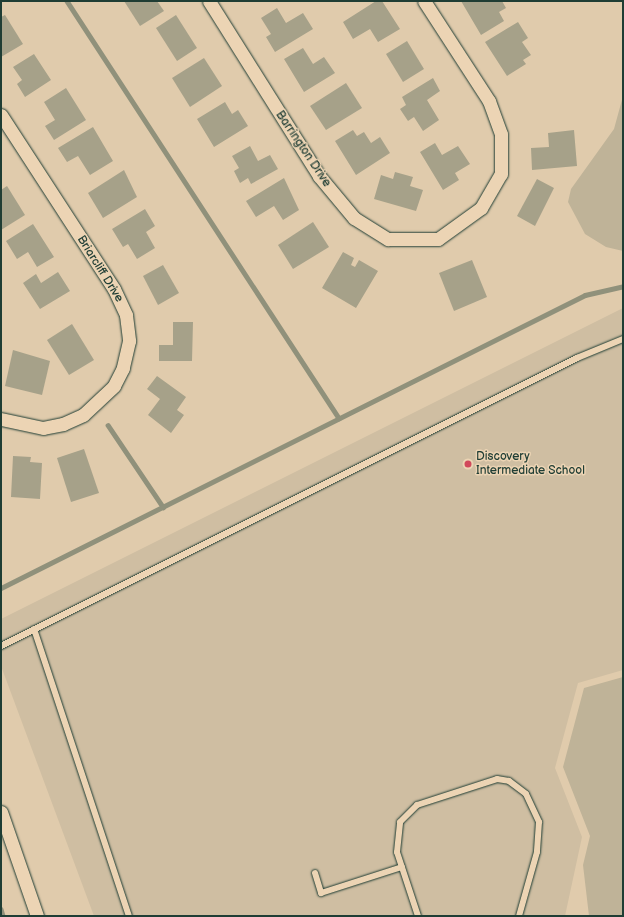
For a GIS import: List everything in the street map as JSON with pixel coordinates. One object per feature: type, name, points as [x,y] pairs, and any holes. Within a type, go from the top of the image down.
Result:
[{"type":"street","name":"Barrington Drive","points":[[209,1],[319,176],[354,218],[388,239],[438,239],[481,208],[501,174],[501,134],[489,101],[424,1]]},
{"type":"street","name":"Briarcliff Drive","points":[[1,115],[117,294],[126,316],[129,341],[123,368],[114,386],[83,414],[63,424],[43,428],[1,419]]},
{"type":"street","points":[[1,812],[37,916]]},
{"type":"lane","points":[[1,646],[577,358],[623,339]]},
{"type":"lane","points":[[34,629],[129,916]]},
{"type":"lane","points":[[418,916],[402,867],[396,835],[408,812],[455,791],[497,779],[509,780],[526,794],[539,822],[537,852],[519,916]]},
{"type":"lane","points":[[315,873],[321,893],[402,867]]},
{"type":"shaded area","points":[[623,96],[623,251],[606,247],[585,234],[568,202],[571,189],[614,129]]},
{"type":"shaded area","name":"Discovery Intermediate School","points":[[623,308],[623,670],[578,683],[555,768],[582,837],[565,916],[94,916],[1,666],[1,619]]},
{"type":"shaded area","points":[[623,677],[623,916],[589,916],[583,865],[590,836],[563,767],[584,688]]},
{"type":"building","points":[[124,1],[157,1],[164,11],[140,26]]},
{"type":"building","points":[[376,1],[382,1],[400,29],[378,42],[370,29],[353,39],[343,22]]},
{"type":"building","points":[[461,1],[502,1],[506,8],[499,12],[504,21],[481,35]]},
{"type":"building","points":[[277,8],[286,23],[303,13],[313,29],[275,52],[266,37],[271,34],[261,18]]},
{"type":"building","points":[[5,15],[23,44],[1,57],[1,17]]},
{"type":"building","points":[[176,15],[197,48],[177,61],[156,28]]},
{"type":"building","points":[[518,22],[528,38],[522,42],[531,55],[523,60],[526,64],[507,76],[485,42]]},
{"type":"building","points":[[407,41],[424,69],[403,82],[386,54]]},
{"type":"building","points":[[303,48],[313,64],[324,57],[335,73],[304,92],[284,59]]},
{"type":"building","points":[[34,54],[51,80],[25,97],[17,84],[22,80],[13,67]]},
{"type":"building","points":[[204,58],[222,86],[190,107],[172,78]]},
{"type":"building","points":[[433,78],[440,91],[427,100],[439,120],[423,131],[414,117],[408,121],[400,109],[406,105],[402,97]]},
{"type":"building","points":[[346,83],[362,108],[326,130],[310,106]]},
{"type":"building","points":[[66,88],[86,120],[54,140],[45,126],[55,120],[44,102]]},
{"type":"building","points":[[225,102],[232,114],[238,110],[248,126],[214,147],[197,119]]},
{"type":"building","points":[[93,127],[113,161],[90,175],[78,156],[67,162],[58,148]]},
{"type":"building","points":[[353,130],[357,136],[364,132],[371,143],[380,137],[390,153],[356,175],[335,141]]},
{"type":"building","points":[[574,130],[577,166],[532,170],[531,148],[549,147],[548,133]]},
{"type":"building","points":[[435,143],[442,155],[458,146],[470,164],[455,173],[459,180],[443,190],[420,152]]},
{"type":"building","points":[[250,146],[258,161],[270,155],[278,169],[251,184],[248,178],[240,183],[234,171],[239,168],[232,156]]},
{"type":"building","points":[[124,170],[137,197],[103,218],[88,193]]},
{"type":"building","points":[[395,172],[413,177],[410,186],[423,190],[416,211],[374,199],[381,175],[393,179]]},
{"type":"building","points":[[284,178],[299,210],[283,220],[274,206],[256,217],[246,201]]},
{"type":"building","points":[[537,179],[554,188],[535,226],[517,216]]},
{"type":"building","points":[[7,186],[25,215],[1,230],[1,190]]},
{"type":"building","points":[[145,209],[155,226],[146,232],[155,248],[137,259],[128,244],[123,247],[112,229]]},
{"type":"building","points":[[313,222],[329,247],[293,269],[278,245]]},
{"type":"building","points":[[33,224],[54,257],[37,267],[28,252],[17,259],[6,241]]},
{"type":"building","points":[[343,252],[354,258],[351,265],[355,267],[359,260],[378,271],[356,308],[322,288]]},
{"type":"building","points":[[472,260],[487,297],[454,311],[439,273]]},
{"type":"building","points":[[163,265],[179,293],[158,305],[143,276]]},
{"type":"building","points":[[58,272],[70,291],[40,309],[23,283],[36,274],[41,283]]},
{"type":"building","points":[[173,322],[193,322],[192,361],[159,361],[159,345],[173,345]]},
{"type":"building","points":[[72,324],[94,360],[69,375],[47,340]]},
{"type":"building","points":[[13,350],[50,361],[42,395],[5,386]]},
{"type":"building","points":[[157,376],[186,397],[177,410],[184,415],[171,433],[148,415],[160,399],[147,389]]},
{"type":"building","points":[[84,449],[99,493],[71,502],[57,458]]},
{"type":"building","points":[[13,456],[31,457],[30,462],[42,463],[40,499],[11,497]]},
{"type":"waterway","points":[[67,1],[339,418]]},
{"type":"waterway","points":[[1,588],[585,295],[623,286]]},
{"type":"waterway","points":[[108,425],[163,507]]},
{"type":"waterway","points":[[1,909],[3,916]]},
{"type":"place","name":"Discovery Intermediate School","points":[[468,464]]}]
